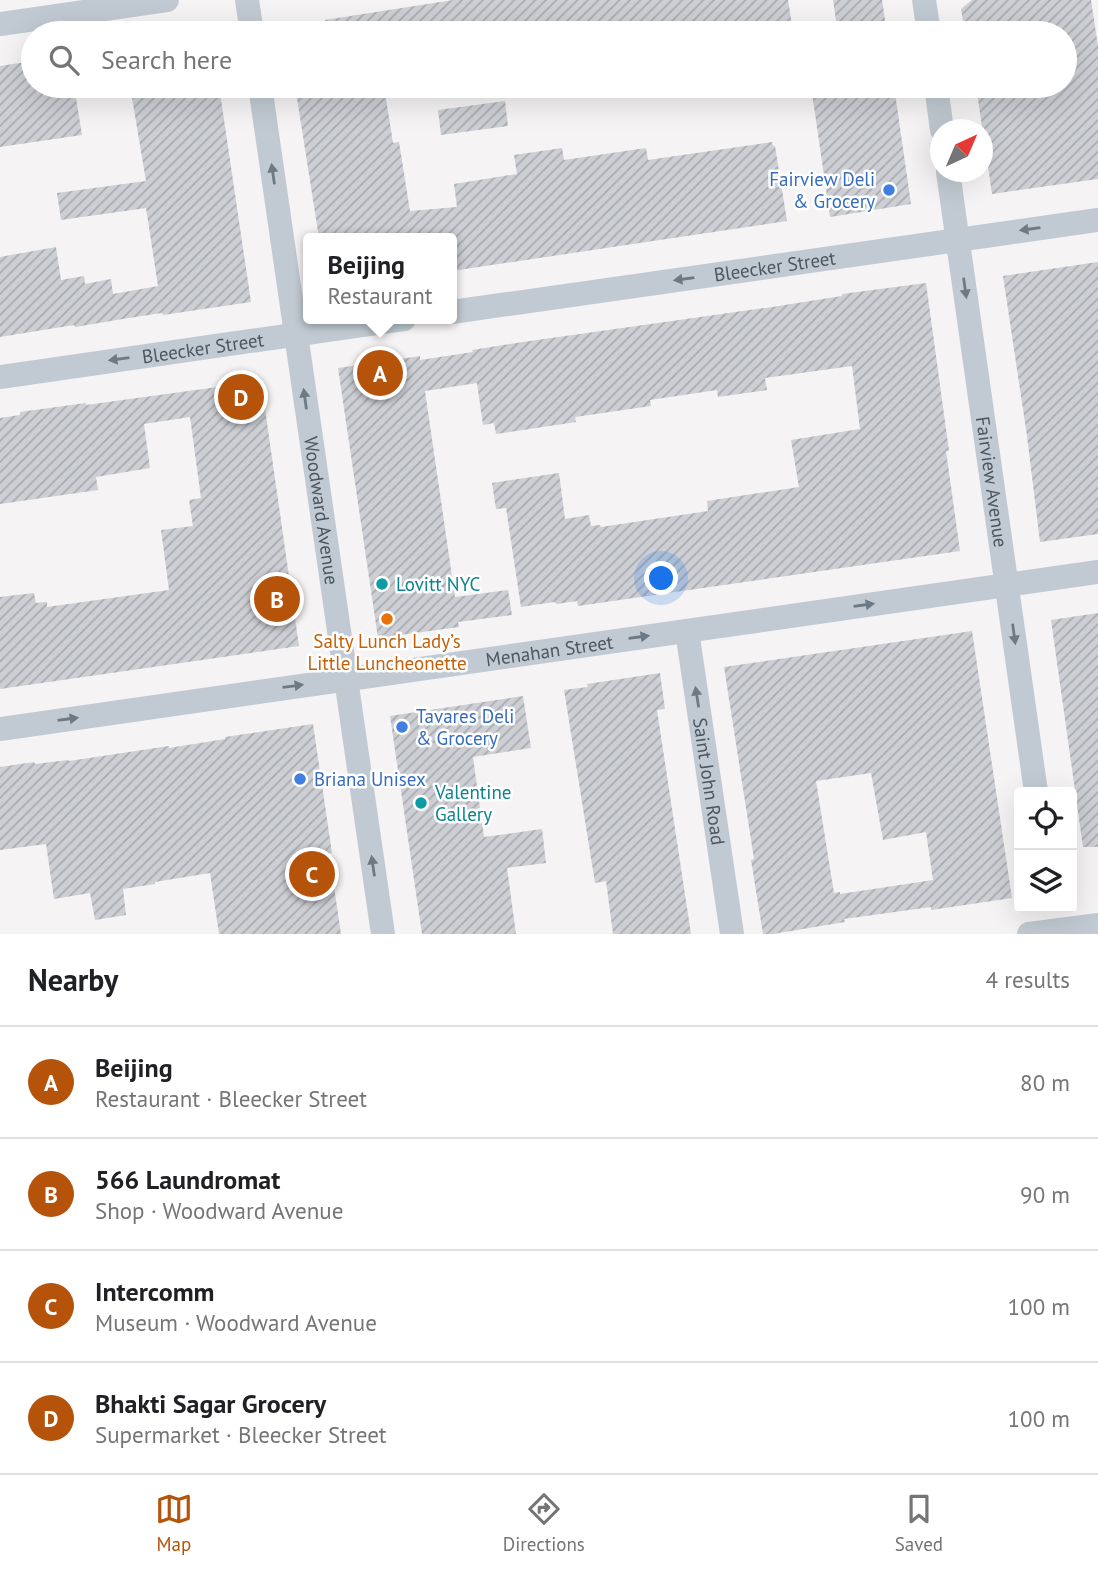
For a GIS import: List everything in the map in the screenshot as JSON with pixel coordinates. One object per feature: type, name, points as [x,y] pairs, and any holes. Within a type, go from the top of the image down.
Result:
[{"type":"street","points":[[0,24],[167,0]]},
{"type":"street","points":[[247,0],[250,21]]},
{"type":"street","points":[[924,0],[927,21]]},
{"type":"street","name":"Woodward Avenue","points":[[262,98],[383,934]]},
{"type":"street","points":[[938,98],[940,119]]},
{"type":"street","name":"Fairview Avenue","points":[[949,182],[1035,787]]},
{"type":"street","name":"Bleecker Street","points":[[457,311],[1098,220]]},
{"type":"street","name":"Bleecker Street","points":[[0,377],[368,324]]},
{"type":"street","name":"Menahan Street","points":[[0,729],[1098,572]]},
{"type":"street","name":"Saint John Road","points":[[687,631],[733,934]]},
{"type":"street","points":[[1029,934],[1055,924],[1098,925]]},
{"type":"building","points":[[453,0],[788,0],[791,21],[325,21]]},
{"type":"building","points":[[833,0],[882,0],[885,21],[836,21]]},
{"type":"building","points":[[972,0],[1091,0],[1098,46],[1098,179],[992,194],[993,119],[981,119],[978,98],[1077,98],[1077,21],[963,21],[961,9]]},
{"type":"building","points":[[21,63],[21,98],[76,98],[82,135],[0,147],[0,66]]},
{"type":"building","points":[[132,98],[221,98],[251,302],[0,337],[0,257],[56,247],[61,280],[84,276],[85,284],[111,279],[113,294],[158,286],[146,208],[61,220],[57,193],[146,181]]},
{"type":"building","points":[[297,98],[386,98],[393,143],[399,142],[410,211],[457,207],[454,184],[517,174],[514,155],[562,148],[564,160],[646,148],[648,160],[772,142],[775,146],[787,221],[457,270],[457,233],[318,233]]},
{"type":"building","points":[[813,98],[896,98],[911,204],[830,217]]},
{"type":"building","points":[[505,101],[508,126],[441,135],[438,110]]},
{"type":"building","points":[[1098,262],[1098,534],[1040,542],[1003,276]]},
{"type":"building","points":[[926,283],[960,551],[578,606],[577,601],[521,607],[506,508],[496,509],[492,483],[559,473],[565,519],[589,515],[591,526],[601,527],[708,511],[707,501],[799,487],[791,440],[860,429],[852,366],[765,378],[767,390],[718,397],[717,390],[650,400],[651,406],[575,417],[576,422],[496,434],[494,423],[483,425],[477,383],[425,391],[455,597],[508,590],[512,615],[458,622],[459,627],[378,638],[338,368],[420,356],[420,360],[523,342]]},
{"type":"building","points":[[261,381],[299,646],[0,689],[0,597],[34,593],[36,603],[47,602],[47,607],[169,590],[161,530],[193,526],[189,500],[201,498],[190,417],[144,424],[150,468],[96,477],[98,490],[0,504],[0,418],[20,415],[20,412]]},
{"type":"building","points":[[1098,613],[1098,847],[1083,847],[1077,787],[1075,787],[1051,620]]},
{"type":"building","points":[[972,631],[1012,898],[844,919],[845,922],[763,934],[724,667]],"holes":[[[871,773],[883,840],[926,832],[933,880],[834,893],[816,781]]]},
{"type":"building","points":[[660,673],[665,709],[657,710],[691,934],[613,934],[606,881],[595,883],[564,690]]},
{"type":"building","points":[[523,696],[531,748],[473,757],[484,837],[542,829],[546,863],[507,868],[516,934],[422,934],[390,716]]},
{"type":"building","points":[[313,724],[341,934],[219,934],[210,873],[123,889],[126,915],[95,920],[90,893],[54,899],[46,844],[0,850],[0,767],[169,748]]},
{"type":"place","name":"Fairview Deli & Grocery","points":[[889,190]]},
{"type":"place","name":"Beijing","points":[[380,373]]},
{"type":"place","name":"Bhakti Sagar Grocery","points":[[241,397]]},
{"type":"place","name":"Lovitt NYC","points":[[382,584]]},
{"type":"place","name":"566 Laundromat","points":[[277,599]]},
{"type":"place","name":"Salty Lunch Lady’s Little Luncheonette","points":[[387,619]]},
{"type":"place","name":"Tavares Deli & Grocery","points":[[402,727]]},
{"type":"place","name":"Briana Unisex","points":[[300,779]]},
{"type":"place","name":"Valentine Gallery","points":[[421,803]]},
{"type":"place","name":"Intercomm","points":[[312,874]]}]
